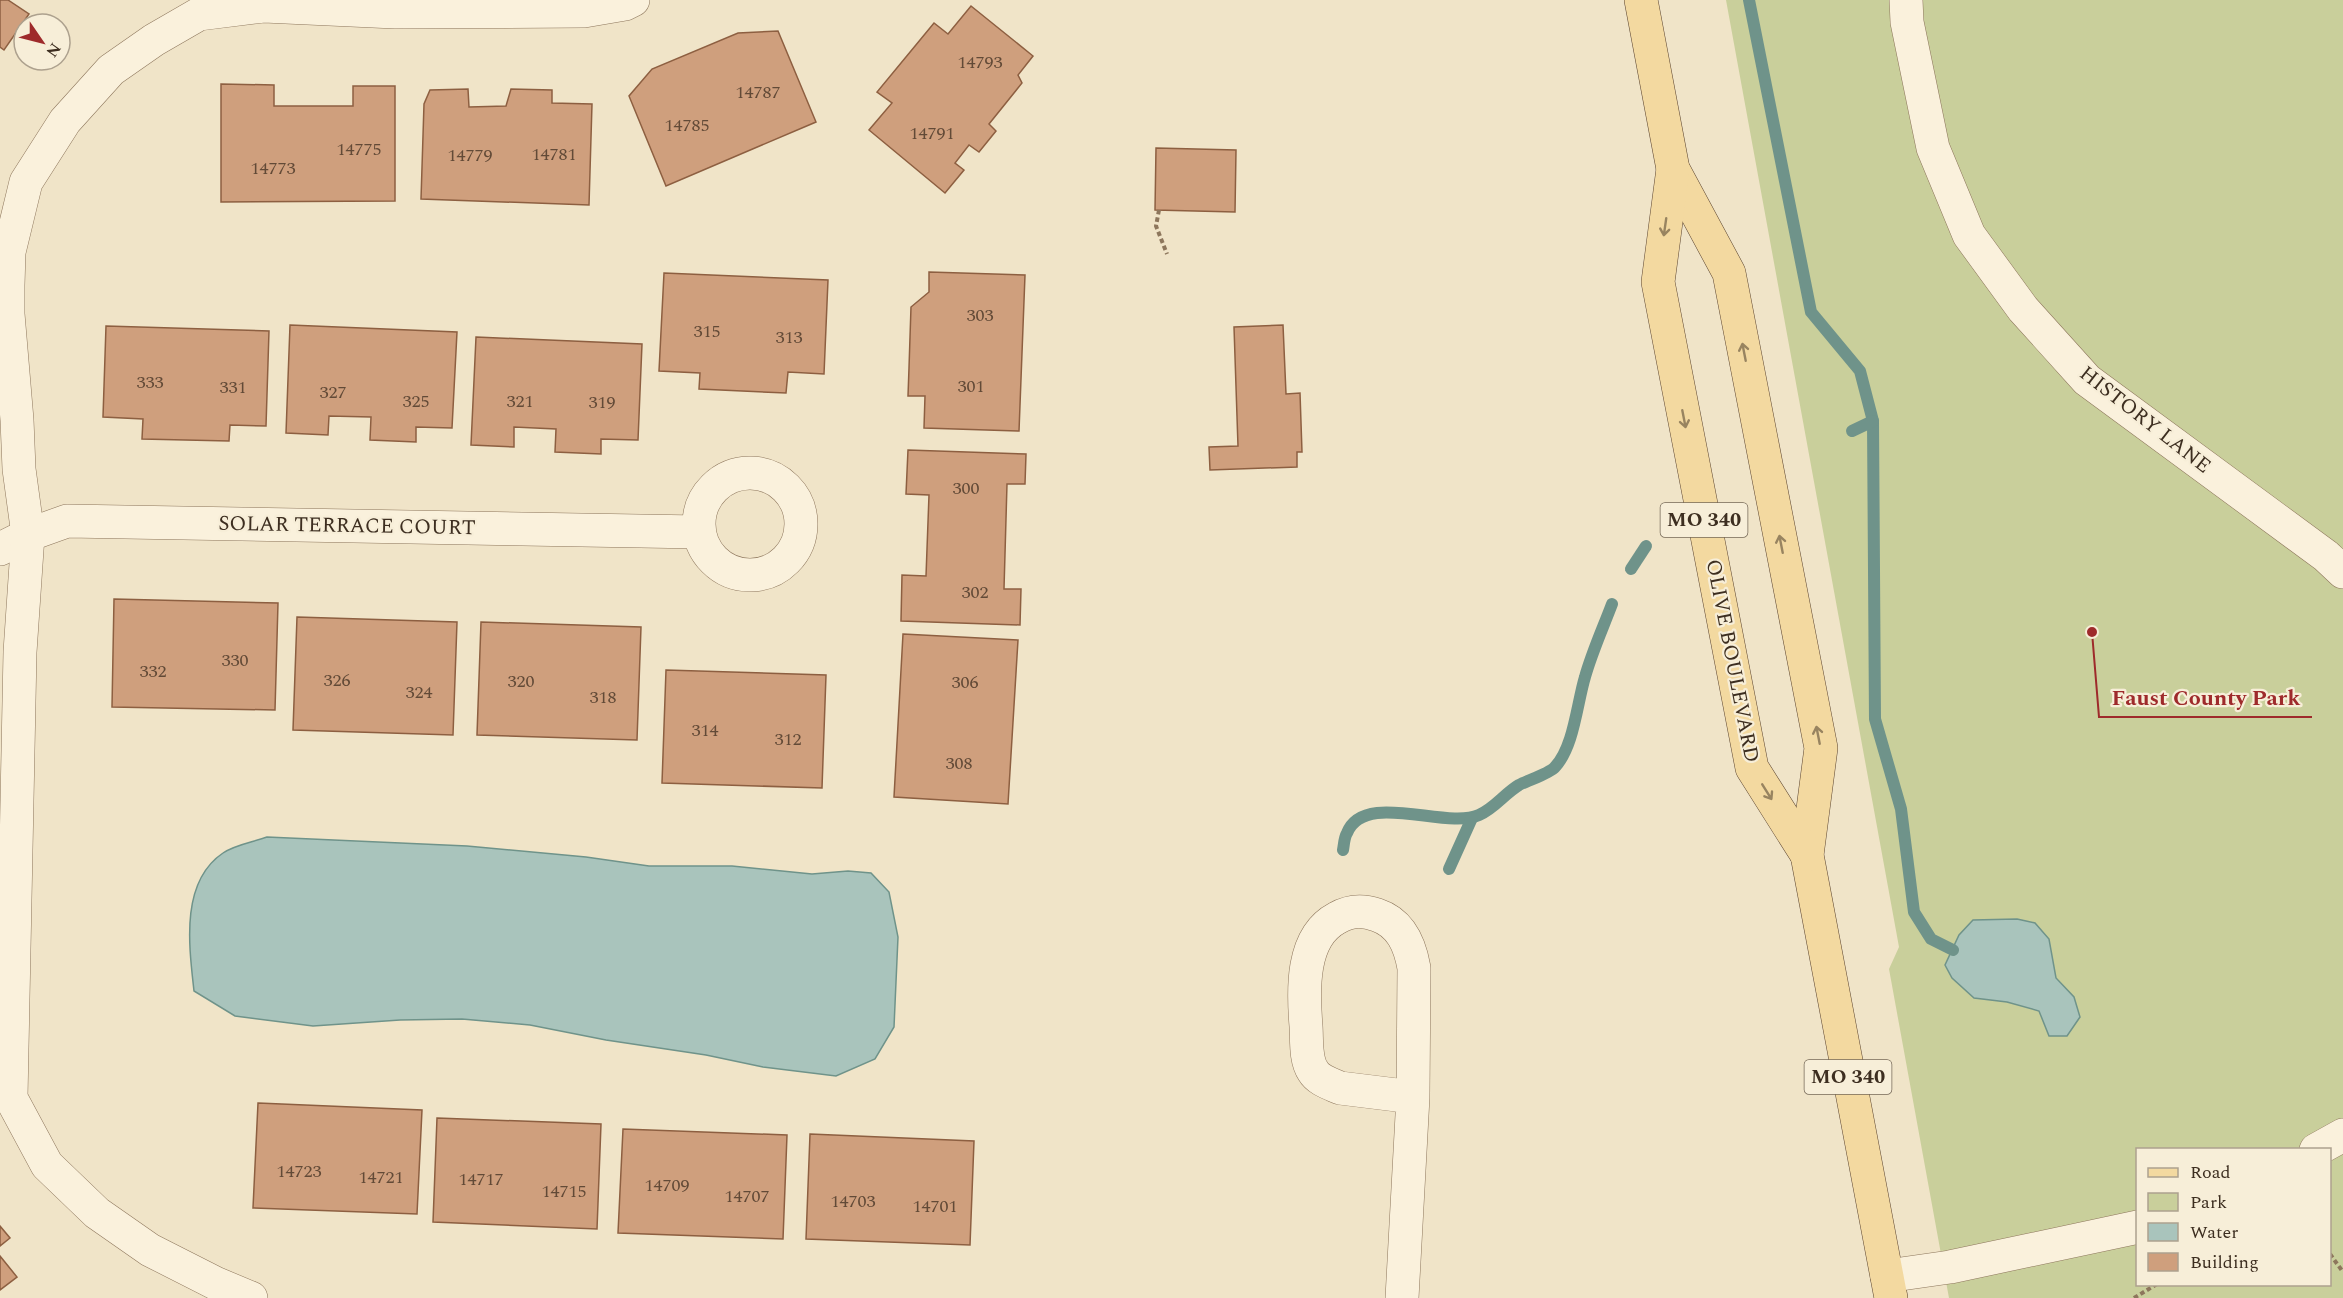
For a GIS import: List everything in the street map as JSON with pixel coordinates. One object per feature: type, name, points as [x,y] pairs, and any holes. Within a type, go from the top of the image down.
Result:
[{"type":"main road","name":"OLIVE BOULEVARD","points":[[1641,0],[1673,169],[1729,273],[1821,748],[1807,855],[1889,1287]]},
{"type":"main road","name":"OLIVE BOULEVARD","points":[[1673,169],[1658,282],[1752,768],[1807,855]]},
{"type":"street","points":[[251,1298],[215,1283],[150,1250],[97,1213],[47,1165],[11,1098],[20,652],[14,542],[19,469],[8,314],[9,252],[26,182],[65,121],[111,70],[199,14],[264,6],[395,12],[573,11],[625,4],[633,0]]},
{"type":"street","name":"HISTORY LANE","points":[[1906,0],[1907,22],[1933,148],[1969,235],[2023,309],[2087,380],[2326,556],[2343,572]]},
{"type":"street","name":"SOLAR TERRACE COURT","points":[[14,542],[67,521],[699,532]]},
{"type":"street","points":[[1402,1298],[1413,1097],[1415,989],[1411,950],[1402,933],[1387,919],[1363,910],[1344,914],[1326,924],[1315,938],[1308,959],[1304,1006],[1309,1062],[1313,1072],[1329,1084],[1340,1088],[1413,1097]]},
{"type":"street","points":[[2318,1148],[2343,1135]]},
{"type":"street","points":[[1889,1287],[1950,1267],[2136,1227]]},
{"type":"path","points":[[1159,210],[1156,226],[1167,254]]},
{"type":"path","points":[[2331,1255],[2343,1272]]},
{"type":"path","points":[[2134,1298],[2154,1286]]},
{"type":"green space","points":[[1726,0],[2343,0],[2343,1298],[1949,1298],[1889,969],[1899,947]]},
{"type":"water","points":[[267,837],[467,846],[586,857],[649,866],[732,866],[812,874],[848,871],[871,873],[889,892],[898,937],[894,1027],[875,1059],[836,1076],[763,1067],[530,1025],[462,1019],[400,1020],[313,1026],[235,1016],[194,991],[190,955],[190,916],[200,880],[209,865],[227,850]]},
{"type":"water","points":[[2017,919],[2035,923],[2049,939],[2056,978],[2074,997],[2080,1017],[2067,1036],[2049,1036],[2039,1011],[2007,1002],[1974,998],[1952,978],[1945,965],[1959,935],[1973,920]]},
{"type":"building","points":[[0,0],[8,0],[26,12],[12,12],[12,38],[4,50],[0,47]]},
{"type":"building","points":[[971,6],[1033,56],[1018,75],[1022,83],[989,124],[996,131],[979,152],[969,145],[955,163],[964,170],[945,193],[869,130],[892,103],[877,92],[934,23],[948,34]]},
{"type":"building","points":[[778,31],[816,122],[666,186],[629,96],[652,69],[738,33]]},
{"type":"building","points":[[221,84],[274,85],[274,106],[353,106],[353,86],[395,86],[395,201],[221,202]]},
{"type":"building","points":[[468,89],[469,107],[506,106],[511,89],[552,90],[552,103],[592,104],[589,205],[421,199],[424,104],[430,90]]},
{"type":"building","points":[[1156,148],[1236,150],[1235,212],[1155,210]]},
{"type":"building","points":[[929,272],[1025,275],[1019,431],[924,428],[925,396],[908,396],[911,307],[929,292]]},
{"type":"building","points":[[664,273],[828,280],[824,374],[788,372],[786,393],[699,389],[700,373],[659,371]]},
{"type":"building","points":[[290,325],[457,332],[452,428],[416,427],[416,442],[370,440],[371,417],[329,416],[328,435],[286,433]]},
{"type":"building","points":[[1283,325],[1286,394],[1300,393],[1302,452],[1297,452],[1297,467],[1210,470],[1209,447],[1238,446],[1234,327]]},
{"type":"building","points":[[106,326],[269,331],[266,426],[230,425],[229,441],[142,439],[143,419],[103,417]]},
{"type":"building","points":[[476,337],[642,344],[638,440],[601,439],[601,454],[555,452],[556,429],[514,427],[514,447],[471,445]]},
{"type":"building","points":[[908,450],[1026,454],[1025,484],[1007,484],[1004,589],[1021,589],[1020,625],[901,621],[902,575],[926,576],[929,495],[906,494]]},
{"type":"building","points":[[114,599],[278,603],[275,710],[112,707]]},
{"type":"building","points":[[297,617],[457,622],[453,735],[293,730]]},
{"type":"building","points":[[481,622],[641,627],[637,740],[477,735]]},
{"type":"building","points":[[903,634],[1018,640],[1008,804],[894,797]]},
{"type":"building","points":[[666,670],[826,675],[822,788],[662,783]]},
{"type":"building","points":[[258,1103],[422,1110],[417,1214],[253,1208]]},
{"type":"building","points":[[437,1118],[601,1124],[597,1229],[433,1222]]},
{"type":"building","points":[[623,1129],[787,1135],[783,1239],[618,1233]]},
{"type":"building","points":[[810,1134],[974,1141],[970,1245],[806,1239]]},
{"type":"building","points":[[0,1226],[10,1238],[0,1246]]},
{"type":"building","points":[[0,1256],[17,1277],[0,1290]]},
{"type":"waterway","points":[[1749,0],[1811,312],[1860,371],[1873,421],[1875,719],[1901,809],[1914,912],[1931,939],[1953,950]]},
{"type":"waterway","points":[[1852,431],[1873,421]]},
{"type":"waterway","points":[[1631,569],[1646,546]]},
{"type":"waterway","points":[[1343,850],[1346,835],[1356,820],[1370,814],[1388,812],[1447,818],[1479,815],[1519,785],[1552,770],[1567,748],[1571,737],[1588,668],[1612,604]]},
{"type":"waterway","points":[[1449,869],[1472,818]]},
{"type":"place","name":"Faust County Park","points":[[2092,632]]}]
